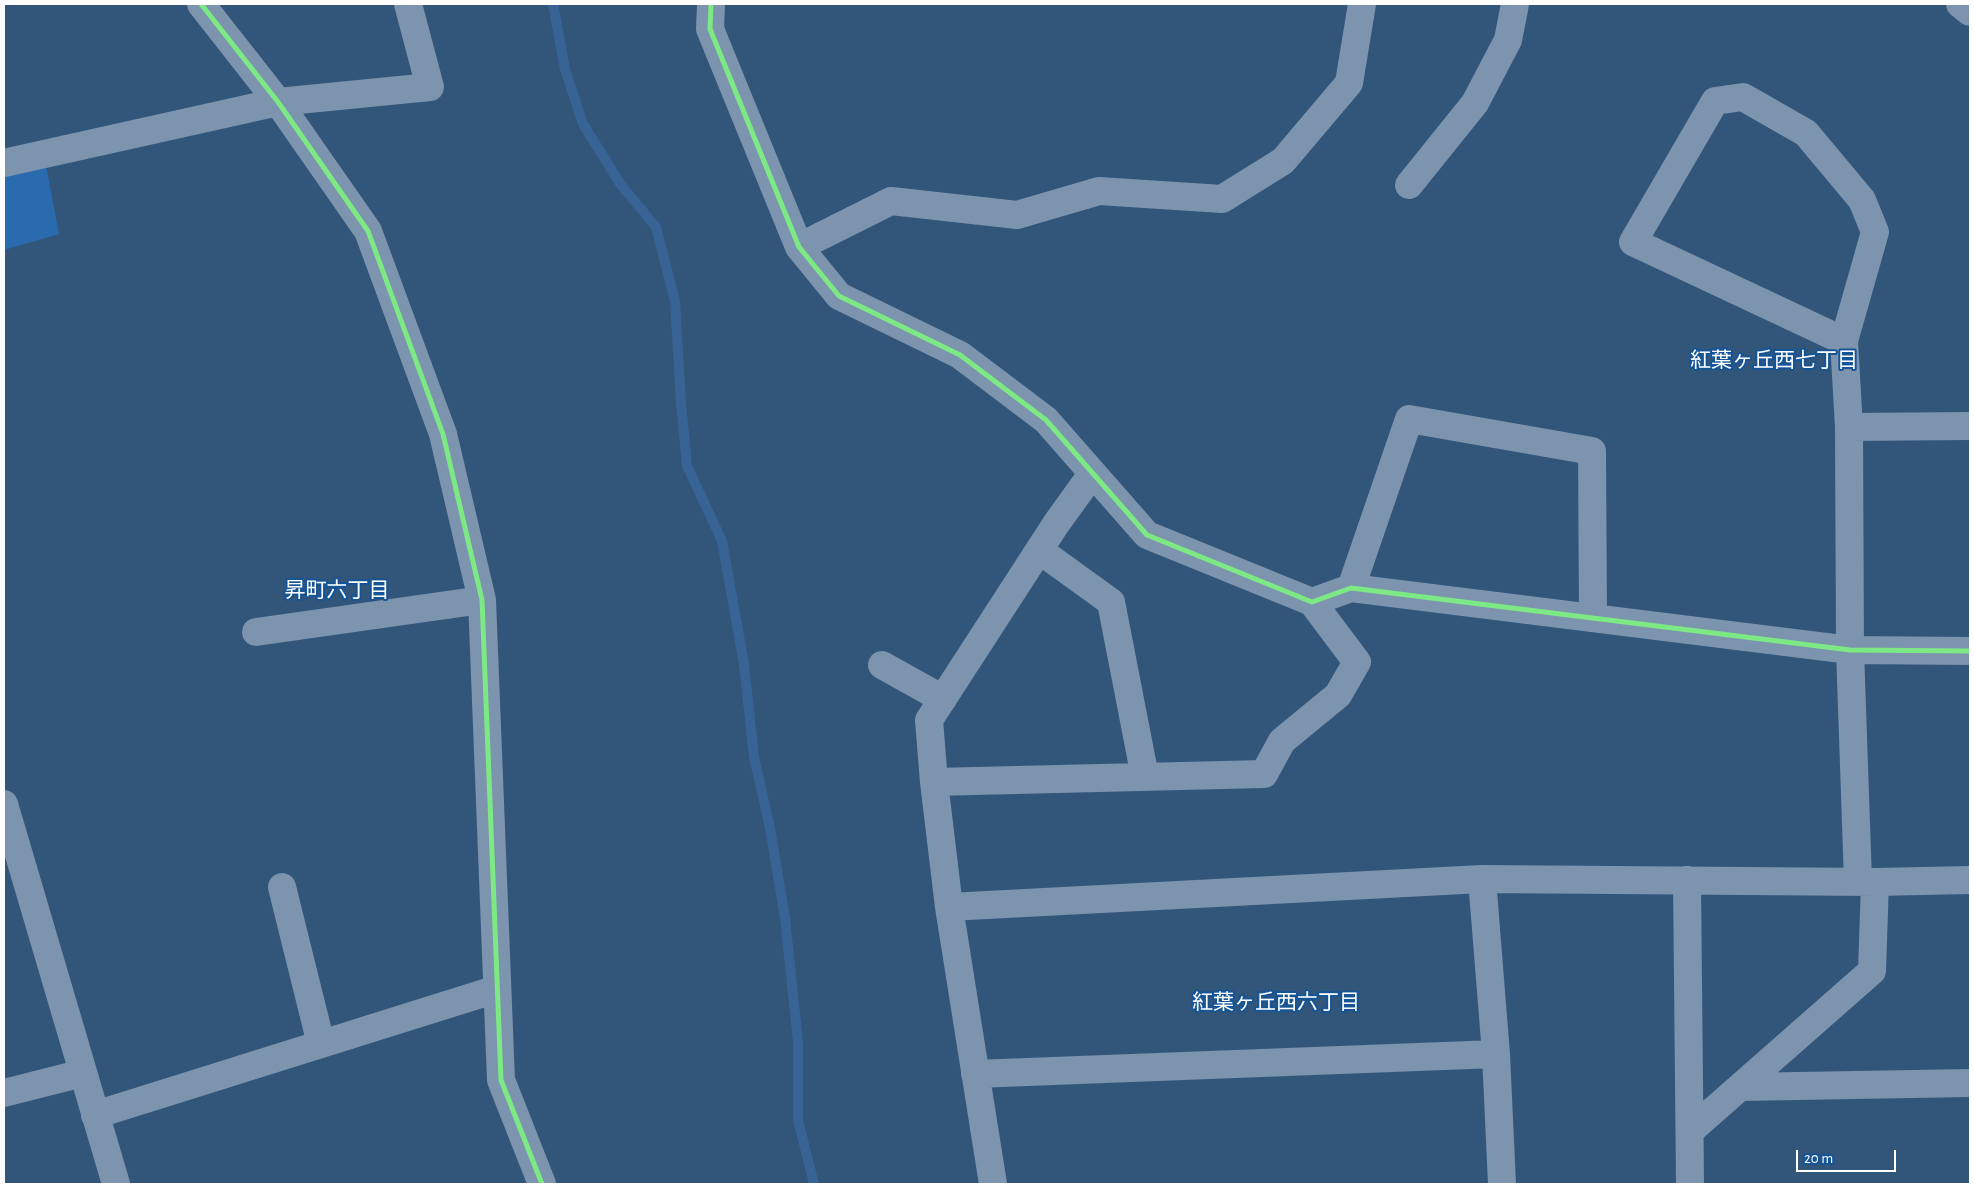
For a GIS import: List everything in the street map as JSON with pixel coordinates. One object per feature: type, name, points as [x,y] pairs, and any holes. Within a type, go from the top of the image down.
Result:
[{"type":"street","points":[[200,4],[278,102],[368,231],[443,434],[482,600],[501,1080],[542,1184]]},
{"type":"street","points":[[4,163],[278,102],[430,87],[408,4]]},
{"type":"street","points":[[711,4],[710,29],[799,247],[838,296],[960,355],[1046,420],[1147,534],[1312,602],[1357,662],[1338,695],[1282,742],[1264,774],[934,782]]},
{"type":"street","points":[[799,247],[891,200],[1017,215],[1099,190],[1222,199],[1283,161],[1349,83],[1362,4]]},
{"type":"street","points":[[1410,185],[1475,103],[1508,40],[1515,4]]},
{"type":"street","points":[[1960,4],[1970,12]]},
{"type":"street","points":[[1690,1131],[1872,971],[1850,650],[1849,427],[1844,342],[1875,232],[1862,200],[1806,133],[1743,96],[1715,102],[1634,242],[1844,342]]},
{"type":"street","points":[[1351,588],[1409,419],[1592,451],[1593,618]]},
{"type":"street","points":[[1849,427],[1970,426]]},
{"type":"street","points":[[993,1184],[948,907],[929,720],[1039,550],[1092,474]]},
{"type":"street","points":[[1039,550],[1111,602],[1145,777]]},
{"type":"street","points":[[1312,602],[1351,588],[1850,650],[1970,651]]},
{"type":"street","points":[[256,632],[482,600]]},
{"type":"street","points":[[882,665],[943,699]]},
{"type":"street","points":[[4,804],[116,1184]]},
{"type":"street","points":[[948,907],[1482,879],[1970,880]]},
{"type":"street","points":[[1482,879],[1496,1054],[1502,1184]]},
{"type":"street","points":[[1686,880],[1690,1184]]},
{"type":"street","points":[[282,887],[321,1044]]},
{"type":"street","points":[[95,1115],[497,989]]},
{"type":"street","points":[[976,1074],[1496,1054]]},
{"type":"street","points":[[4,1093],[82,1073]]},
{"type":"street","points":[[1740,1087],[1970,1084]]},
{"type":"shaded area","points":[[44,155],[59,234],[4,250],[4,166]]},
{"type":"waterway","points":[[553,4],[565,69],[583,124],[621,185],[656,227],[675,301],[687,466],[722,541],[744,664],[754,757],[770,828],[785,918],[798,1042],[798,1120],[814,1184]]},
{"type":"cycle path","points":[[201,4],[278,102],[368,231],[443,434],[482,600],[501,1080],[542,1184]]},
{"type":"cycle path","points":[[711,4],[710,29],[799,247],[839,296],[960,355],[1046,420],[1147,535],[1312,602],[1351,588],[1850,650],[1970,651]]},
{"type":"district","name":"紅葉ヶ丘西七丁目","points":[[1774,361]]},
{"type":"district","name":"昇町六丁目","points":[[337,591]]},
{"type":"district","name":"紅葉ヶ丘西六丁目","points":[[1276,1003]]}]
